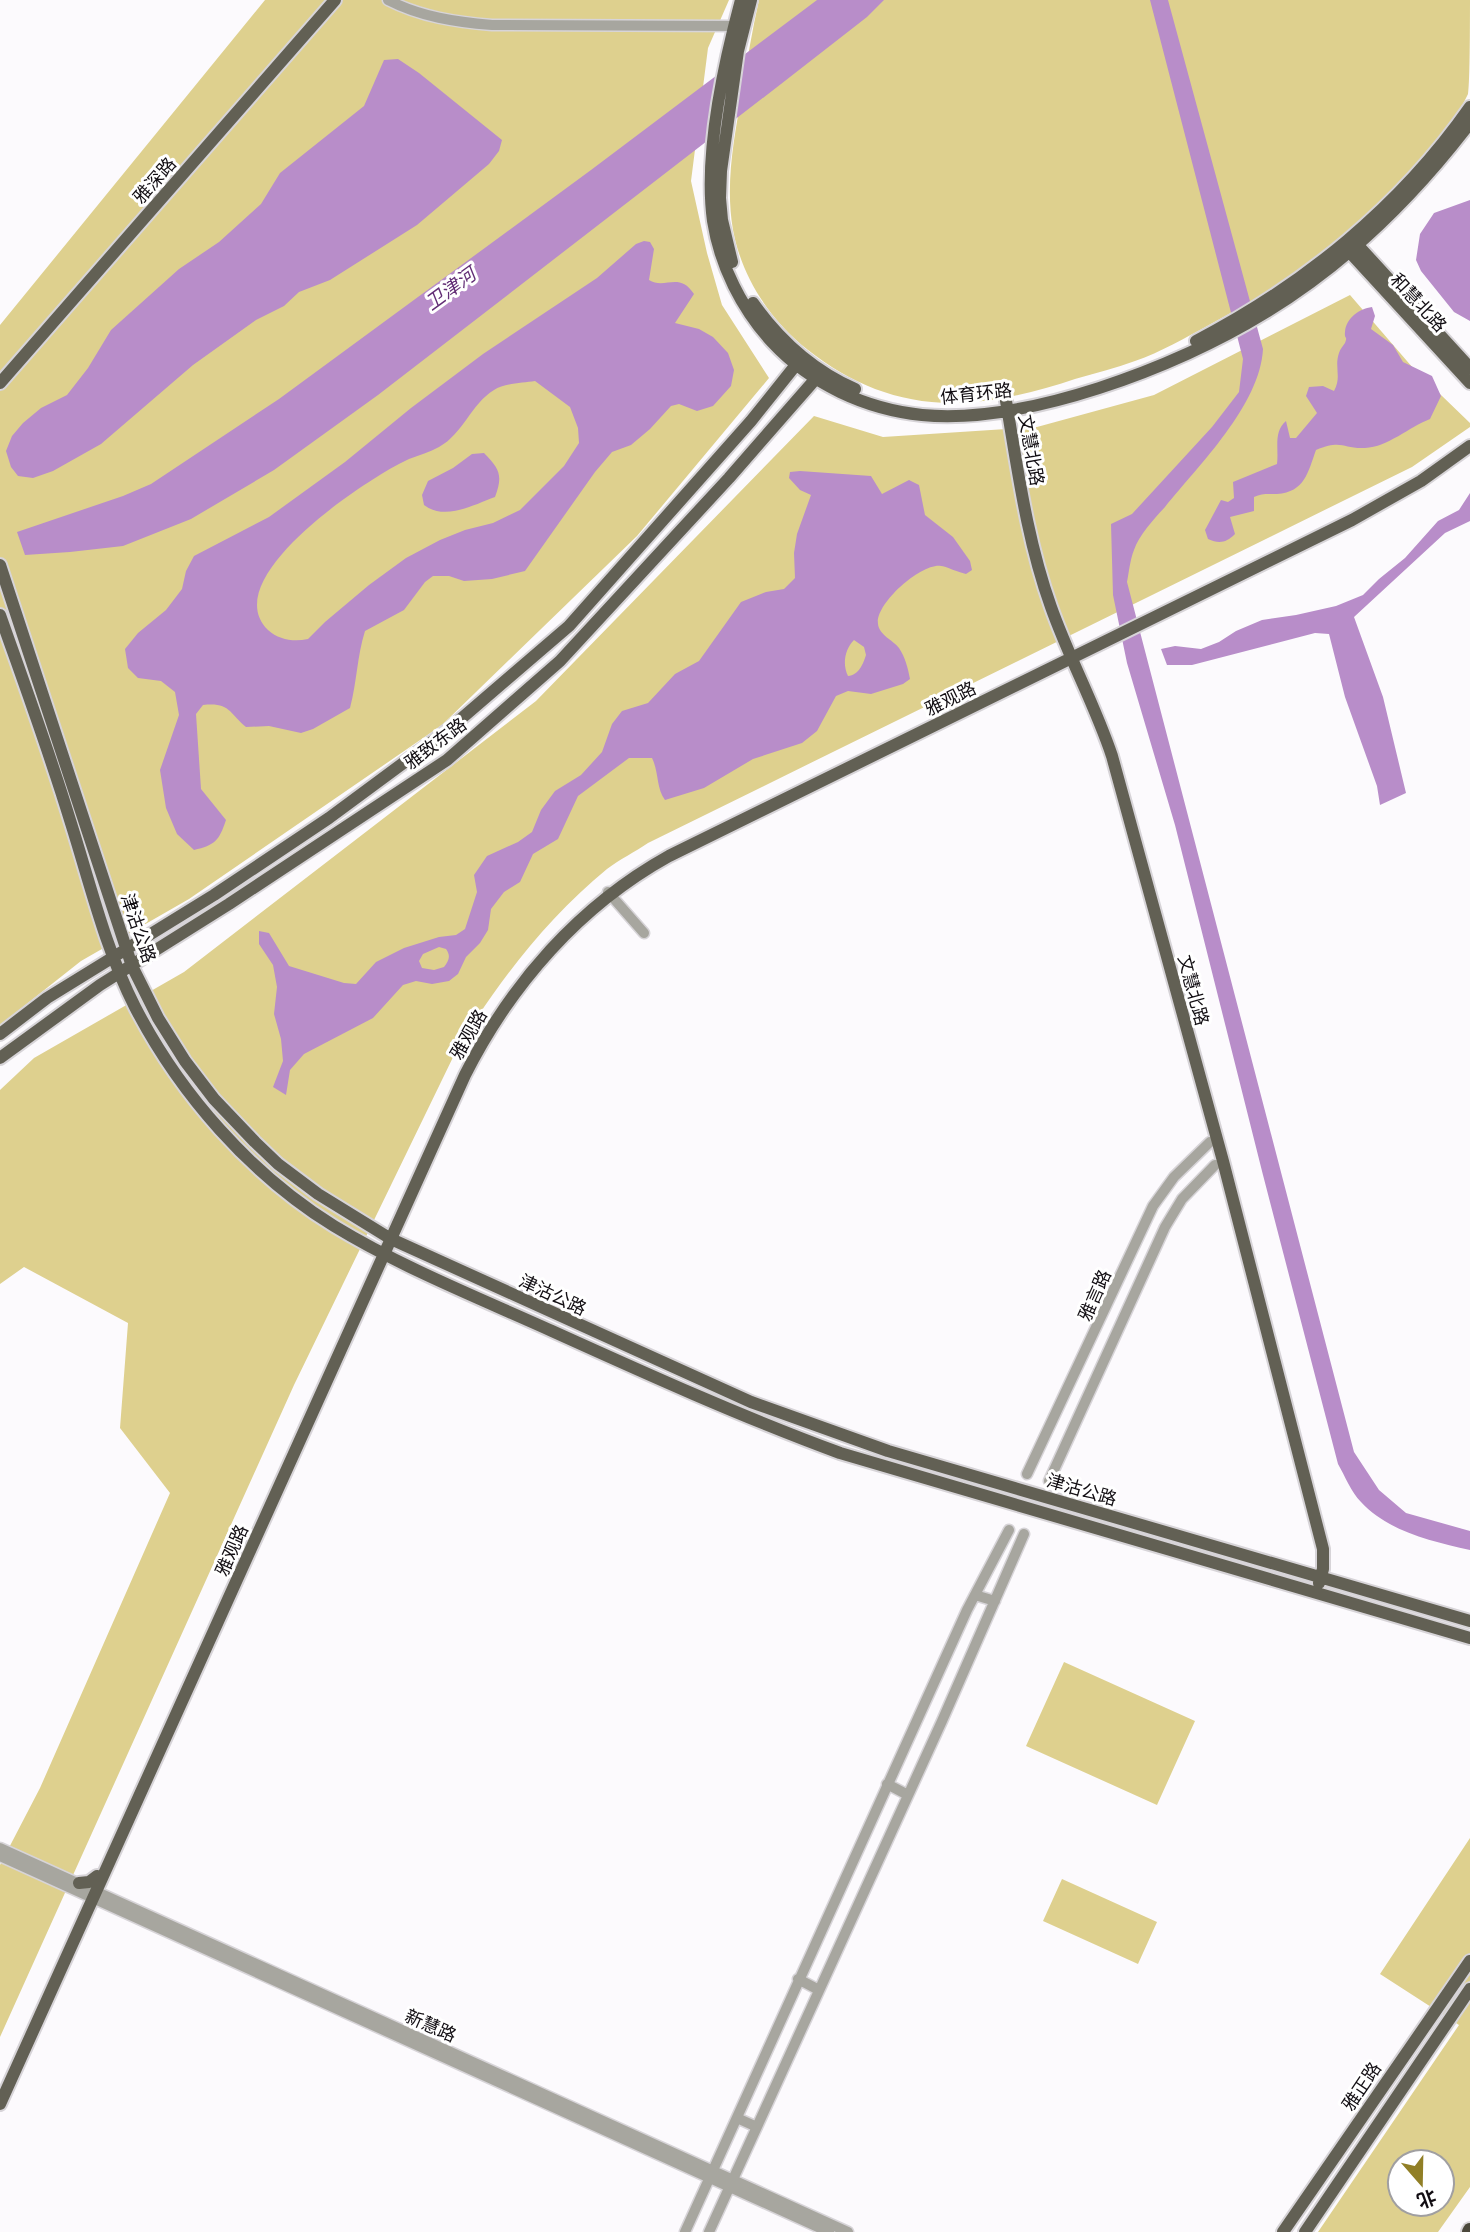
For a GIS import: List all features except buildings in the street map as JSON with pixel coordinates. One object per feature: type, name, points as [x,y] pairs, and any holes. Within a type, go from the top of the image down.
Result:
[{"type":"main road","name":"雅深路","points":[[0,373],[325,0]]},
{"type":"main road","name":"雅深路","points":[[0,383],[335,0]]},
{"type":"main road","name":"体育环路","points":[[741,0],[738,51],[725,133],[720,198],[722,220],[736,272],[746,293],[798,362]]},
{"type":"main road","name":"体育环路","points":[[751,0],[727,61],[714,140],[712,206],[722,257],[738,293],[756,322],[798,362],[864,402],[903,412],[945,416],[1003,406],[1126,370],[1229,328],[1261,310],[1303,276],[1350,245],[1418,187],[1470,123]]},
{"type":"main road","name":"体育环路","points":[[1350,245],[1417,173],[1470,107]]},
{"type":"main road","name":"和慧北路","points":[[1350,245],[1470,368]]},
{"type":"main road","name":"和慧北路","points":[[1350,245],[1470,383]]},
{"type":"main road","name":"雅致东路","points":[[0,1034],[47,998],[214,895],[329,818],[448,730],[569,625],[751,421],[798,362]]},
{"type":"main road","name":"雅致东路","points":[[0,1058],[119,973],[447,760],[560,661],[729,478],[818,376]]},
{"type":"main road","name":"文慧北路","points":[[1003,406],[1028,559],[1041,601],[1096,709],[1108,744],[1145,871],[1300,1456],[1323,1549],[1311,1592]]},
{"type":"main road","name":"雅观路","points":[[0,2087],[465,1075],[489,1030],[517,989],[553,946],[609,893],[655,864],[1372,503],[1420,475],[1470,439]]},
{"type":"main road","name":"雅观路","points":[[1151,616],[1377,507],[1470,446]]},
{"type":"main road","name":"津沽公路","points":[[0,565],[62,749],[125,950],[158,1018],[185,1061],[214,1099],[278,1164],[318,1194],[388,1238],[751,1402],[799,1421],[888,1451],[1470,1620]]},
{"type":"main road","name":"津沽公路","points":[[0,615],[49,753],[113,957],[146,1026],[178,1079],[244,1155],[308,1208],[382,1252],[618,1361],[830,1449],[1470,1638]]},
{"type":"main road","name":"文慧北路","points":[[1068,656],[1103,751],[1210,1142],[1315,1544],[1317,1576]]},
{"type":"main road","name":"雅观路","points":[[0,2104],[90,1888]]},
{"type":"main road","name":"雅正路","points":[[1283,2232],[1470,1961]]},
{"type":"main road","name":"雅正路","points":[[1305,2232],[1470,1989]]},
{"type":"street","points":[[388,0],[430,17],[461,23],[739,26]]},
{"type":"street","points":[[609,893],[644,933]]},
{"type":"street","name":"雅言路","points":[[1027,1475],[1153,1206],[1174,1177],[1210,1142]]},
{"type":"street","name":"雅言路","points":[[1049,1481],[1165,1227],[1182,1199],[1215,1165]]},
{"type":"street","points":[[685,2232],[887,1784],[975,1595],[1009,1530]]},
{"type":"street","points":[[709,2232],[1024,1534]]},
{"type":"street","points":[[975,1595],[995,1601]]},
{"type":"street","points":[[887,1784],[908,1795]]},
{"type":"street","name":"新慧路","points":[[0,1847],[712,2175],[848,2232]]},
{"type":"street","name":"新慧路","points":[[0,1856],[90,1888]]},
{"type":"street","points":[[799,1979],[819,1990]]},
{"type":"street","points":[[737,2118],[757,2127]]},
{"type":"street","name":"新慧路","points":[[731,2183],[829,2232]]},
{"type":"shaded area","points":[[265,0],[729,0],[708,48],[691,181],[722,305],[769,378],[637,536],[442,725],[189,899],[81,961],[0,1025],[0,325]]},
{"type":"shaded area","points":[[759,0],[1470,0],[1468,94],[1444,130],[1380,203],[1300,270],[1241,307],[1164,349],[1120,366],[1014,396],[967,403],[932,402],[875,389],[824,362],[794,338],[770,312],[743,265],[733,230],[730,178],[736,127]]},
{"type":"shaded area","points":[[1350,295],[1413,368],[1470,423],[1470,427],[1412,467],[648,843],[612,865],[585,888],[544,930],[506,976],[457,1049],[294,1385],[0,2037],[0,1865],[40,1788],[170,1493],[120,1428],[128,1323],[24,1267],[0,1284],[0,1090],[34,1058],[184,972],[536,701],[814,416],[883,437],[1037,427],[1154,395]]},
{"type":"shaded area","points":[[1064,1662],[1195,1721],[1157,1805],[1026,1746]]},
{"type":"shaded area","points":[[1470,1838],[1470,2187],[1456,2207],[1456,2148],[1386,2148],[1386,2218],[1448,2218],[1438,2232],[1318,2232],[1459,2025],[1380,1974]]},
{"type":"shaded area","points":[[1062,1879],[1157,1922],[1138,1964],[1043,1921]]},
{"type":"water","name":"卫津河","points":[[817,0],[884,0],[867,17],[378,395],[274,470],[191,519],[123,546],[25,555],[17,532],[151,484],[279,399]]},
{"type":"water","points":[[1150,0],[1168,0],[1263,349],[1259,370],[1240,413],[1143,533],[1136,544],[1127,582],[1354,1452],[1379,1490],[1406,1513],[1470,1531],[1470,1550],[1411,1534],[1384,1521],[1357,1498],[1338,1464],[1175,825],[1127,663],[1113,595],[1111,524],[1132,514],[1212,427],[1239,392],[1243,359]]},
{"type":"water","points":[[398,59],[502,140],[499,151],[489,164],[417,225],[330,280],[299,292],[284,306],[256,320],[193,365],[101,444],[53,471],[33,478],[18,476],[11,467],[6,451],[12,436],[23,423],[41,408],[67,395],[88,368],[111,330],[179,269],[219,242],[261,204],[280,173],[364,106],[384,60]]},
{"type":"water","points":[[1470,200],[1470,321],[1454,312],[1421,271],[1416,260],[1420,234],[1434,213]]},
{"type":"water","points":[[650,242],[654,249],[649,280],[655,283],[677,282],[688,287],[694,294],[675,323],[699,329],[713,337],[728,353],[734,370],[731,386],[713,406],[697,411],[679,404],[671,406],[631,445],[612,452],[525,571],[492,579],[464,581],[449,576],[433,576],[425,582],[404,610],[365,631],[350,708],[301,733],[269,726],[246,727],[224,707],[203,705],[196,714],[201,789],[226,820],[215,841],[194,850],[177,834],[166,808],[160,770],[179,715],[175,692],[161,681],[138,678],[128,668],[125,649],[138,633],[166,610],[182,589],[186,571],[194,556],[269,517],[345,462],[483,354],[597,278],[636,244]],"holes":[[[535,381],[570,407],[578,428],[579,443],[564,466],[520,510],[493,523],[440,540],[406,558],[369,585],[308,639],[287,639],[268,630],[258,611],[260,590],[271,568],[290,546],[335,506],[390,469],[436,449],[454,435],[486,396],[498,388]]]},
{"type":"water","points":[[1372,307],[1375,316],[1371,329],[1393,345],[1403,362],[1432,376],[1441,396],[1430,419],[1374,447],[1337,445],[1316,450],[1308,473],[1300,485],[1286,492],[1254,497],[1254,511],[1230,517],[1235,534],[1222,542],[1208,539],[1205,530],[1221,500],[1228,502],[1234,498],[1233,482],[1277,464],[1278,435],[1282,425],[1286,421],[1290,438],[1296,438],[1317,413],[1306,396],[1309,387],[1323,386],[1334,391],[1338,358],[1346,341],[1348,322],[1358,312]]},
{"type":"water","points":[[484,453],[498,473],[499,484],[495,497],[450,512],[432,510],[424,505],[422,495],[428,481],[472,454]]},
{"type":"water","points":[[790,472],[871,476],[882,494],[909,480],[919,485],[925,515],[953,537],[970,561],[972,570],[966,574],[941,566],[922,571],[901,586],[884,606],[879,616],[879,628],[901,651],[910,679],[903,684],[871,694],[848,691],[836,696],[817,731],[802,743],[753,759],[704,788],[665,800],[652,758],[629,758],[578,796],[558,839],[533,854],[520,882],[504,892],[491,909],[488,930],[466,957],[458,974],[449,981],[432,984],[416,981],[403,985],[373,1018],[304,1054],[290,1070],[286,1095],[273,1087],[283,1061],[281,1039],[274,1014],[277,987],[273,965],[259,944],[259,931],[269,933],[289,966],[344,983],[356,984],[376,962],[404,948],[439,937],[456,935],[465,929],[477,892],[474,875],[487,856],[518,842],[532,832],[541,810],[555,791],[581,775],[602,752],[612,724],[622,711],[648,703],[675,674],[699,661],[741,602],[766,592],[784,589],[795,578],[794,553],[797,534],[811,495],[800,490],[789,478]],"holes":[[[854,640],[864,647],[866,655],[858,671],[848,676],[845,657]],[[439,947],[446,949],[448,954],[444,967],[434,970],[422,968],[419,961],[423,954]]]},
{"type":"water","points":[[1470,493],[1470,521],[1445,533],[1354,617],[1383,697],[1406,793],[1380,805],[1377,786],[1345,697],[1329,634],[1315,633],[1192,665],[1167,665],[1161,649],[1175,646],[1201,649],[1262,620],[1336,606],[1363,595],[1405,558],[1438,521],[1459,510]]}]
